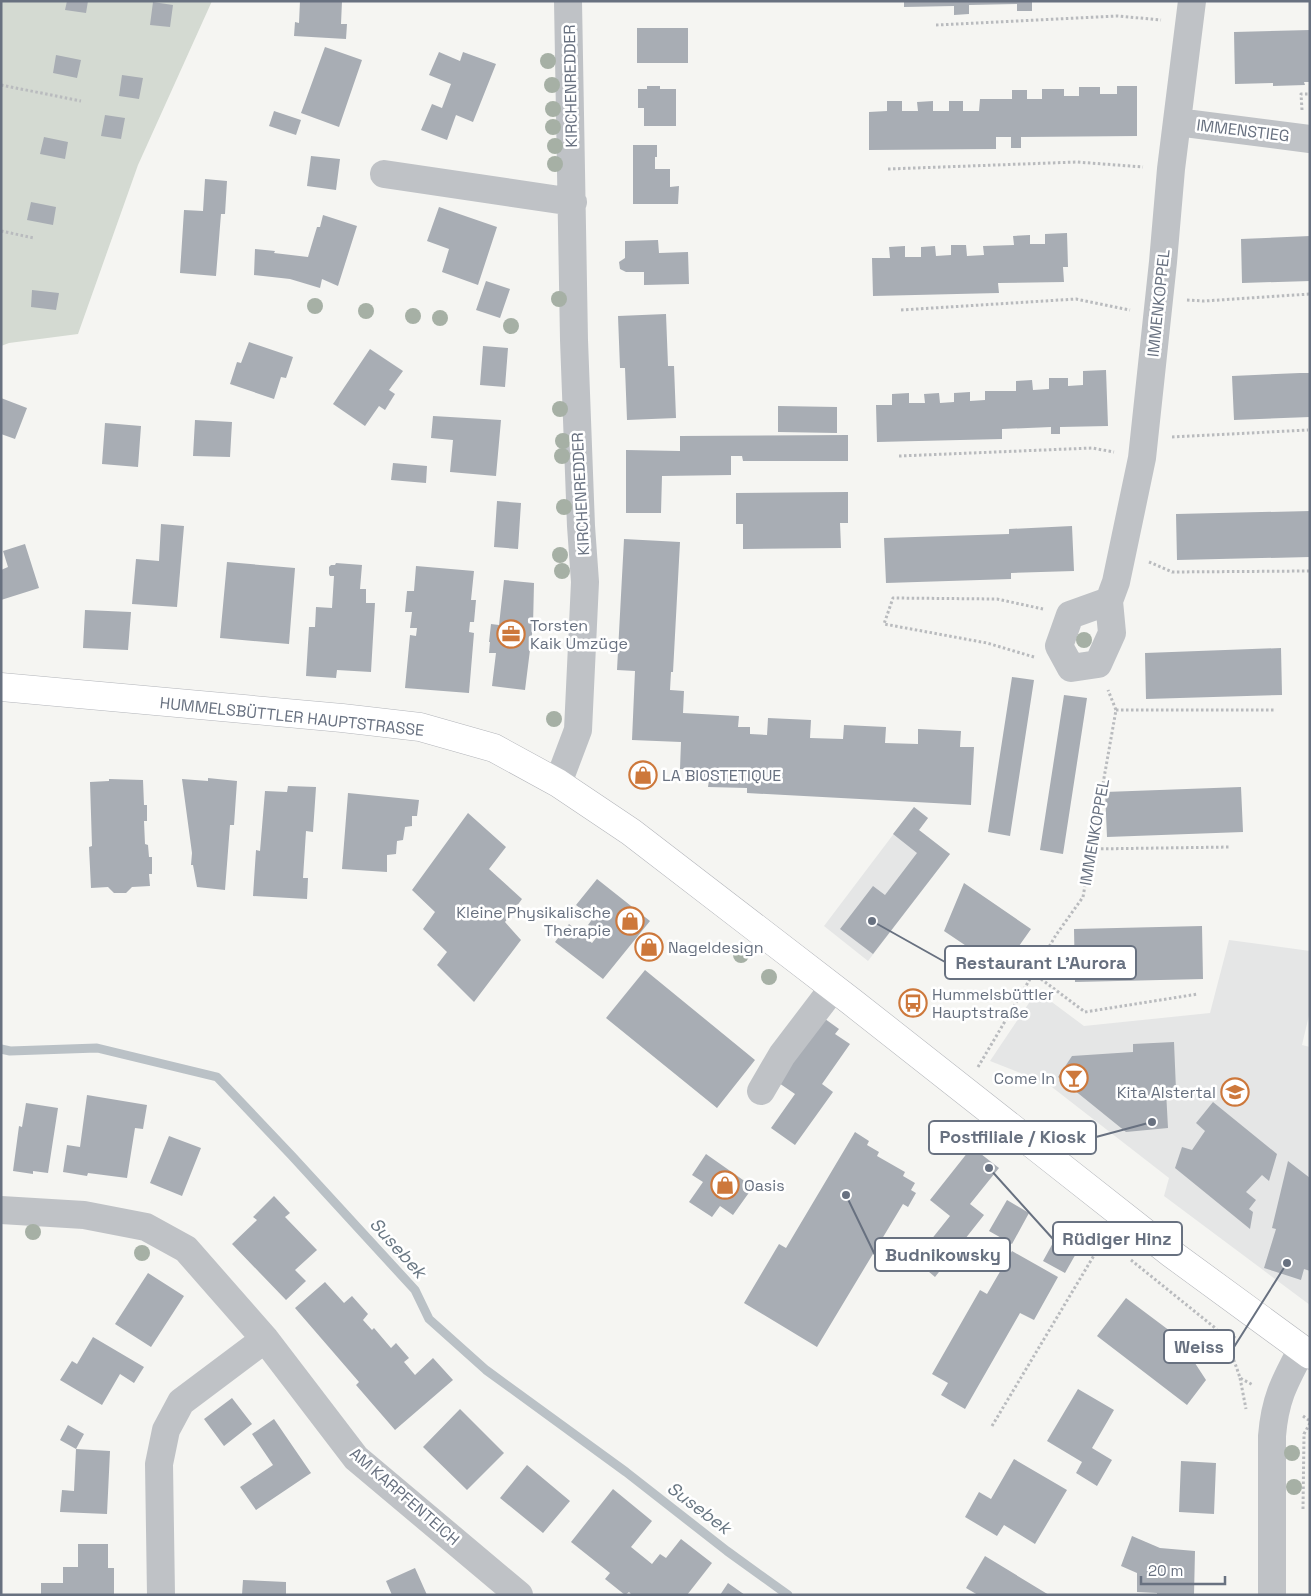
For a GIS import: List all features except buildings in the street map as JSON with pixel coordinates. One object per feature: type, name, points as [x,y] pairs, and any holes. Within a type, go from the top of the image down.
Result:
[{"type":"main road","name":"HUMMELSBÜTTLER HAUPTSTRASSE","points":[[1,687],[342,718],[420,727],[494,748],[558,783],[631,832],[1172,1254],[1306,1352]]},
{"type":"street","name":"KIRCHENREDDER","points":[[558,783],[578,730],[585,582],[574,340],[568,1]]},
{"type":"street","name":"IMMENKOPPEL","points":[[1098,664],[1112,633],[1109,601],[1116,582],[1143,448],[1171,169],[1191,12]]},
{"type":"street","name":"IMMENSTIEG","points":[[1177,122],[1310,139]]},
{"type":"street","points":[[384,174],[573,202]]},
{"type":"street","points":[[1098,664],[1071,668],[1058,646],[1070,615],[1109,601]]},
{"type":"street","points":[[761,1090],[782,1055],[832,988]]},
{"type":"street","name":"AM KARPFENTEICH","points":[[1,1210],[84,1215],[146,1227],[186,1249],[265,1339],[356,1458],[519,1595]]},
{"type":"street","points":[[161,1595],[159,1464],[166,1430],[181,1402],[265,1339]]},
{"type":"street","points":[[1272,1595],[1272,1436],[1274,1415],[1284,1382],[1306,1352]]},
{"type":"path","points":[[936,25],[1191,12]]},
{"type":"path","points":[[1,85],[81,101]]},
{"type":"path","points":[[888,169],[1077,162],[1171,169]]},
{"type":"path","points":[[1,231],[34,238]]},
{"type":"path","points":[[901,310],[1076,299],[1158,307],[1204,300],[1310,294]]},
{"type":"path","points":[[899,456],[1092,448],[1143,448],[1308,430]]},
{"type":"path","points":[[1172,572],[1309,572]]},
{"type":"path","points":[[1070,615],[997,599],[893,598],[884,624],[987,643],[1071,668]]},
{"type":"path","points":[[1098,664],[1116,710],[1276,710]]},
{"type":"path","name":"IMMENKOPPEL","points":[[964,1091],[1056,935],[1083,897],[1116,710]]},
{"type":"path","points":[[1091,849],[1231,847]]},
{"type":"path","points":[[1033,973],[1085,1012],[1198,994]]},
{"type":"path","points":[[992,1426],[1120,1213]]},
{"type":"path","points":[[1131,1260],[1214,1327],[1228,1346],[1240,1378],[1256,1386]]},
{"type":"path","points":[[1228,1346],[1237,1333]]},
{"type":"path","points":[[1302,1510],[1304,1434],[1310,1422]]},
{"type":"shaded area","points":[[1,1],[212,1],[138,165],[78,334],[9,343],[1,346]]},
{"type":"shaded area","points":[[914,807],[928,818],[919,830],[950,854],[868,961],[824,926]]},
{"type":"shaded area","points":[[1229,940],[1310,951],[1310,1011],[1302,1045],[1310,1047],[1310,1305],[1164,1196],[1169,1178],[1048,1084],[990,1061],[1037,991],[1084,1026],[1210,1013]]},
{"type":"waterway","name":"Susebek","points":[[1,1049],[10,1051],[97,1048],[217,1077],[415,1290],[429,1319],[486,1370],[626,1472],[727,1551],[788,1595]]},
{"type":"place","name":"Torsten Kaik Umzüge","points":[[511,634]]},
{"type":"place","name":"LA BIOSTETIQUE","points":[[643,775]]},
{"type":"place","name":"Kleine Physikalische Therapie","points":[[630,921]]},
{"type":"place","name":"Restaurant L'Aurora","points":[[872,921]]},
{"type":"place","name":"Nageldesign","points":[[649,947]]},
{"type":"place","name":"Hummelsbüttler Hauptstraße","points":[[913,1003]]},
{"type":"place","name":"Come In","points":[[1074,1078]]},
{"type":"place","name":"Kita Alstertal","points":[[1235,1092]]},
{"type":"place","name":"Postfiliale / Kiosk","points":[[1152,1122]]},
{"type":"place","name":"Rüdiger Hinz","points":[[989,1168]]},
{"type":"place","name":"Oasis","points":[[725,1185]]},
{"type":"place","name":"Budnikowsky","points":[[846,1195]]},
{"type":"place","name":"Weiss","points":[[1287,1263]]}]
